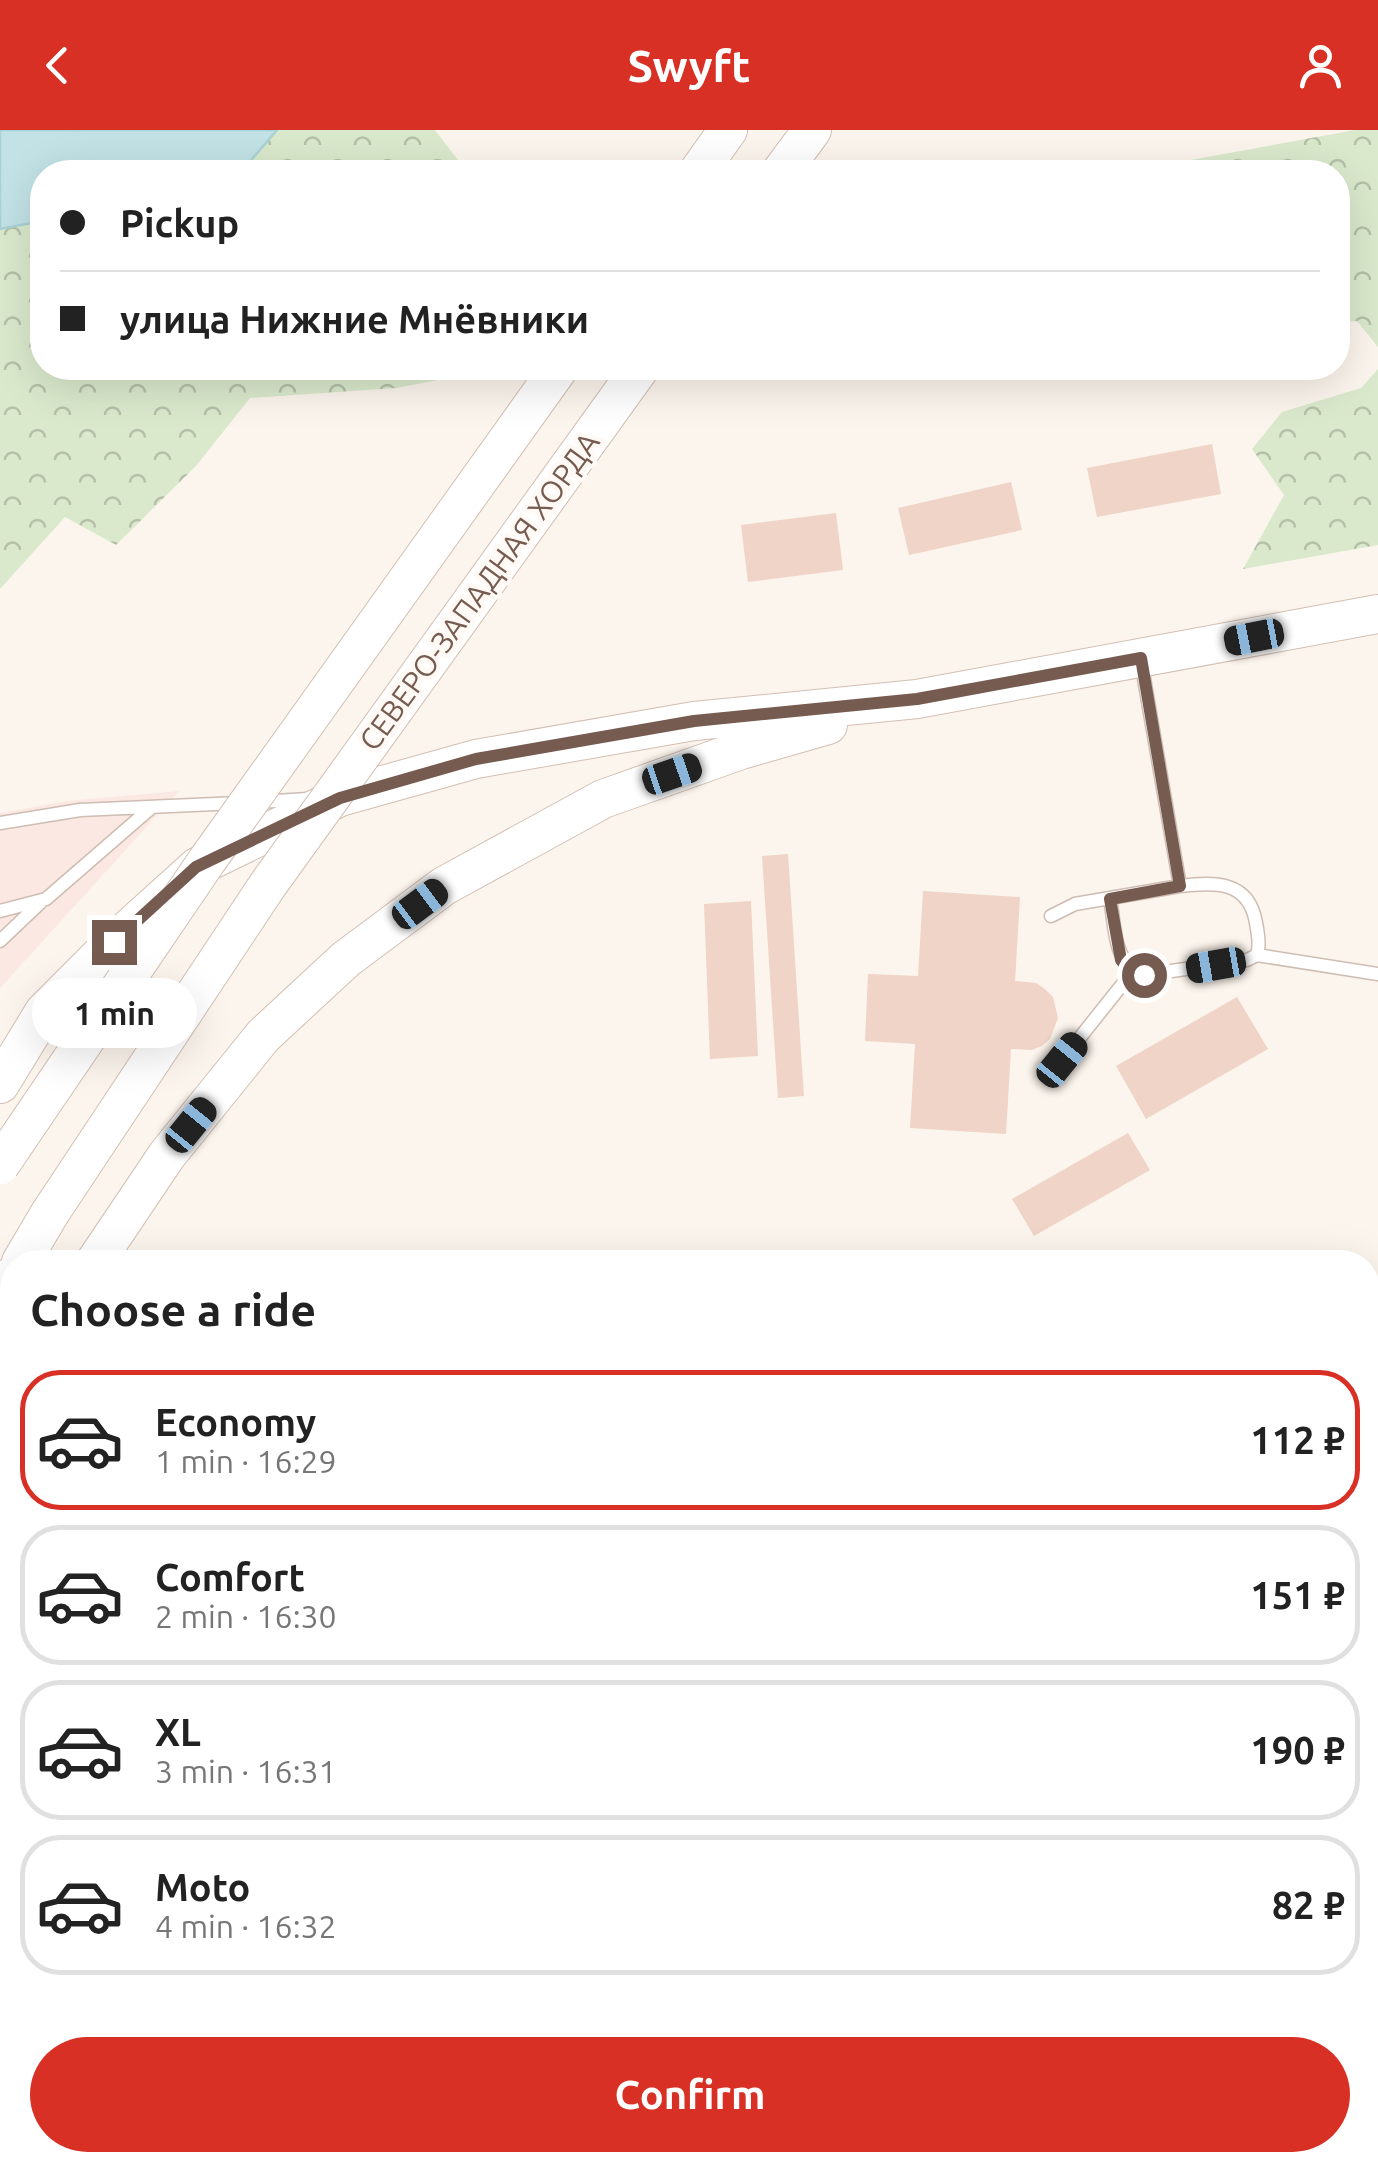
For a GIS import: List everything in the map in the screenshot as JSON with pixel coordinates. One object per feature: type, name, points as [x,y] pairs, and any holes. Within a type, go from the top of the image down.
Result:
[{"type":"main road","points":[[707,160],[728,130]]},
{"type":"main road","points":[[790,160],[812,130]]},
{"type":"main road","points":[[0,1165],[206,862],[549,380]]},
{"type":"main road","name":"СЕВЕРО-ЗАПАДНАЯ ХОРДА","points":[[27,1250],[267,886],[631,380]]},
{"type":"main road","points":[[0,1084],[44,1012],[196,867],[340,798],[476,759],[694,721],[917,699],[1378,614]]},
{"type":"main road","points":[[104,1250],[167,1155],[264,1036],[346,959],[444,886],[604,798],[741,750],[917,699]]},
{"type":"lane","points":[[1141,658],[1180,886]]},
{"type":"lane","points":[[0,823],[62,812],[340,798]]},
{"type":"lane","points":[[0,942],[152,808]]},
{"type":"lane","points":[[1051,916],[1075,904],[1216,882],[1237,890],[1247,899],[1254,914],[1257,955]]},
{"type":"lane","points":[[1,911],[46,899]]},
{"type":"lane","points":[[1110,899],[1121,960],[1132,971],[1153,976],[1257,955],[1378,974]]},
{"type":"lane","points":[[1062,1060],[1132,971]]},
{"type":"shaded area","points":[[179,791],[0,988],[0,813],[67,801]]},
{"type":"green space","points":[[277,130],[435,130],[458,160],[251,160]]},
{"type":"green space","points":[[1355,130],[1378,130],[1378,347],[1357,321],[1350,321],[1350,160],[1191,160]]},
{"type":"green space","points":[[30,223],[30,380],[437,380],[397,388],[250,398],[196,466],[116,545],[65,517],[0,589],[0,229]]},
{"type":"green space","points":[[1378,369],[1378,545],[1243,569],[1284,495],[1252,449],[1282,412],[1361,388]]},
{"type":"water","points":[[0,130],[277,130],[251,160],[30,160],[30,223],[0,229]]},
{"type":"building","points":[[1212,444],[1221,494],[1097,517],[1087,468]]},
{"type":"building","points":[[1011,482],[1022,530],[909,555],[898,508]]},
{"type":"building","points":[[836,513],[843,570],[748,582],[741,525]]},
{"type":"building","points":[[788,854],[804,1096],[778,1098],[762,856]]},
{"type":"building","points":[[923,891],[1020,897],[1015,981],[1036,983],[1045,989],[1053,997],[1058,1018],[1050,1039],[1042,1046],[1032,1050],[1011,1049],[1006,1134],[910,1128],[915,1044],[865,1041],[868,974],[918,976]]},
{"type":"building","points":[[751,901],[758,1056],[710,1059],[704,904]]},
{"type":"building","points":[[1237,997],[1268,1049],[1146,1119],[1116,1066]]},
{"type":"building","points":[[1128,1133],[1150,1170],[1034,1236],[1012,1199]]},
{"type":"route","points":[[114,942],[196,867],[340,798],[476,759],[694,721],[917,699],[1141,658],[1180,886],[1110,899],[1121,960],[1132,971],[1144,975]]}]
